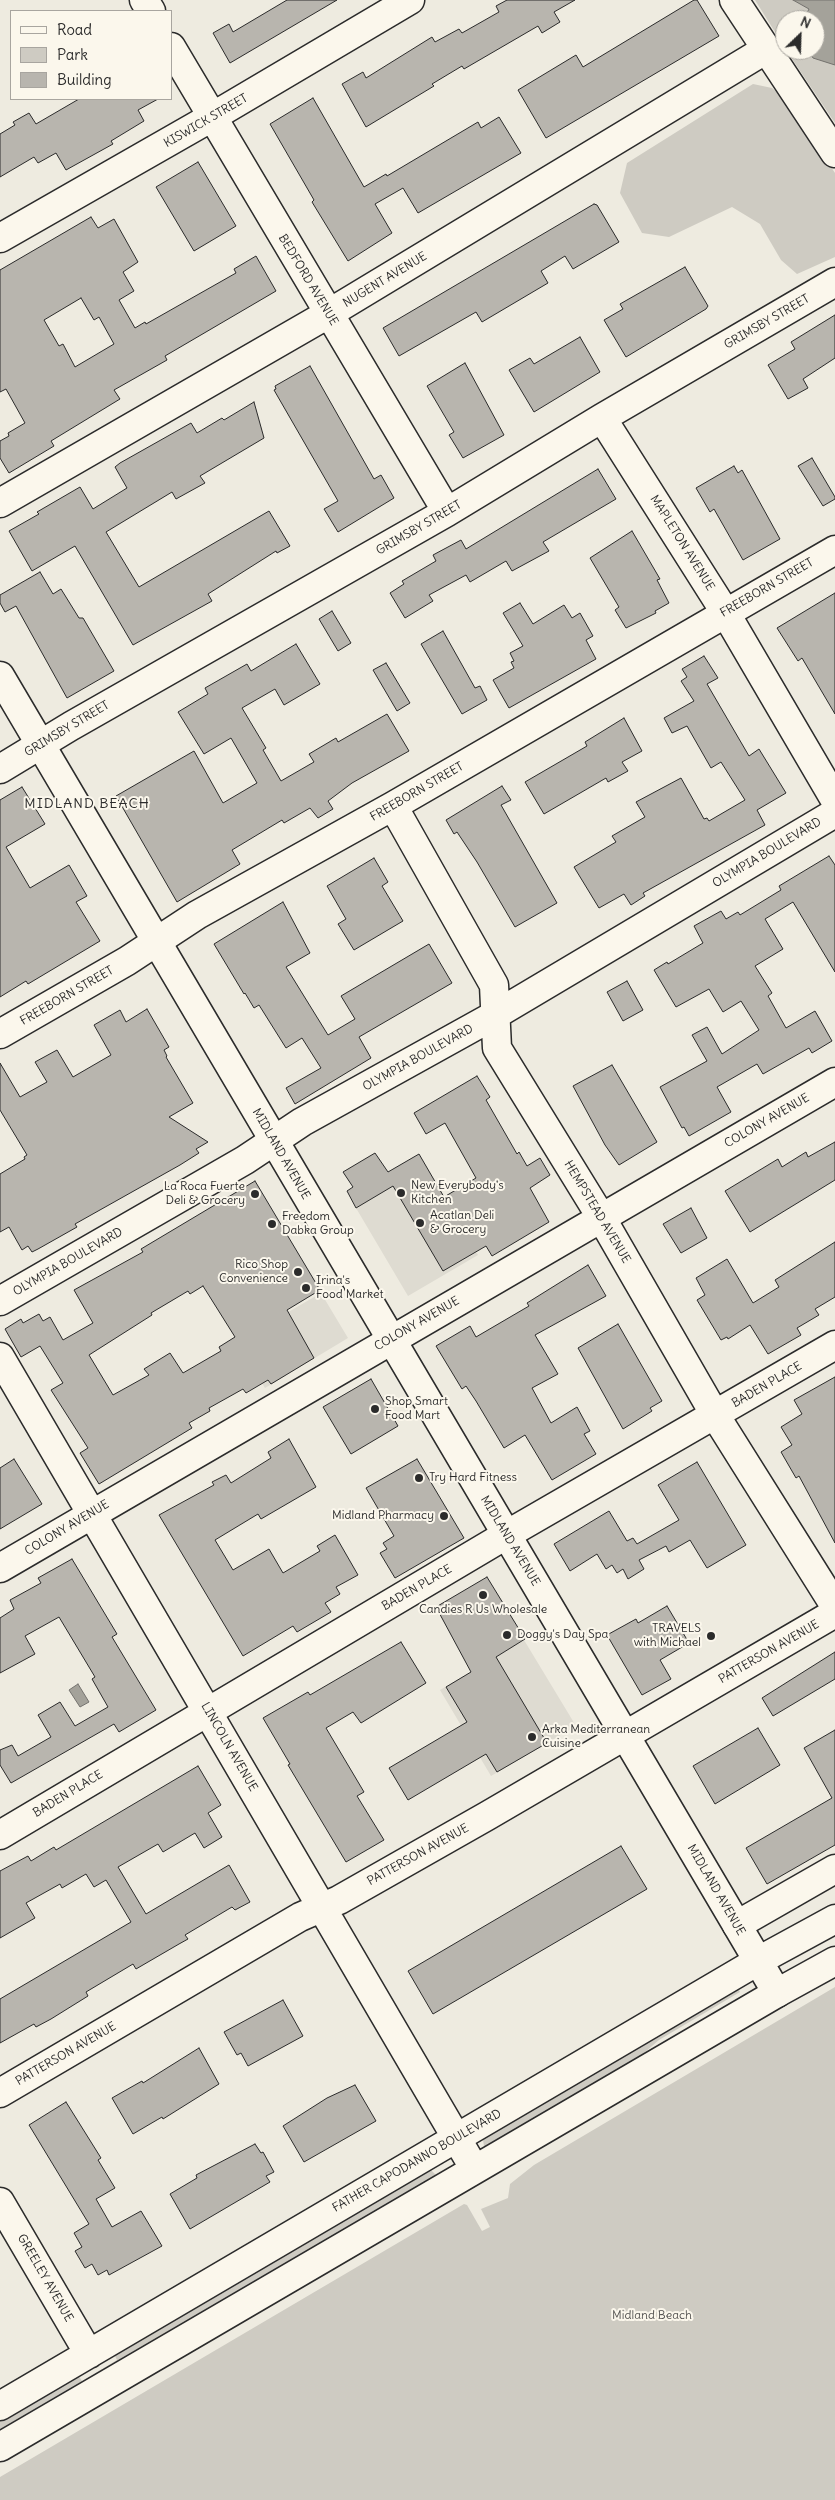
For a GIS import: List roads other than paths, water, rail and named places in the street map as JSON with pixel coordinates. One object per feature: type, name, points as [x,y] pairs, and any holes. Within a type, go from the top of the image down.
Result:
[{"type":"street","name":"KISWICK STREET","points":[[0,238],[212,117],[410,0]]},
{"type":"street","points":[[734,0],[765,50],[835,153]]},
{"type":"street","name":"BEDFORD AVENUE","points":[[172,49],[447,512]]},
{"type":"street","name":"NUGENT AVENUE","points":[[0,503],[328,314],[765,50]]},
{"type":"street","name":"GRIMSBY STREET","points":[[0,769],[40,744],[447,512],[602,418],[835,282]]},
{"type":"street","name":"MAPLETON AVENUE","points":[[602,418],[726,612],[835,800]]},
{"type":"street","name":"FREEBORN STREET","points":[[0,1034],[127,961],[197,915],[393,806],[835,550]]},
{"type":"street","name":"MIDLAND AVENUE","points":[[0,676],[777,1992]]},
{"type":"street","name":"HEMPSTEAD AVENUE","points":[[393,806],[494,985],[497,1048],[601,1217],[715,1415],[835,1606]]},
{"type":"street","name":"OLYMPIA BOULEVARD","points":[[0,1301],[240,1163],[302,1122],[495,1015],[835,813]]},
{"type":"street","name":"COLONY AVENUE","points":[[0,1568],[91,1513],[835,1082]]},
{"type":"street","name":"BADEN PLACE","points":[[0,1835],[506,1535],[835,1345]]},
{"type":"street","name":"LINCOLN AVENUE","points":[[0,1357],[458,2137],[474,2168]]},
{"type":"street","name":"PATTERSON AVENUE","points":[[0,2093],[300,1917],[339,1900],[835,1613]]},
{"type":"street","points":[[737,1925],[835,1869]]},
{"type":"street","name":"FATHER CAPODANNO BOULEVARD","points":[[0,2406],[758,1961],[835,1919]]},
{"type":"street","points":[[0,2447],[474,2168],[777,1992],[835,1961]]},
{"type":"street","name":"GREELEY AVENUE","points":[[0,2202],[89,2354]]},
{"type":"place","name":"New Everybody's Kitchen","points":[[401,1193]]},
{"type":"place","name":"La Roca Fuerte Deli & Grocery","points":[[255,1194]]},
{"type":"place","name":"Acatlan Deli & Grocery","points":[[420,1223]]},
{"type":"place","name":"Freedom Dabka Group","points":[[272,1224]]},
{"type":"place","name":"Rico Shop Convenience","points":[[298,1272]]},
{"type":"place","name":"Irina's Food Market","points":[[306,1288]]},
{"type":"place","name":"Shop Smart Food Mart","points":[[375,1409]]},
{"type":"place","name":"Try Hard Fitness","points":[[419,1478]]},
{"type":"place","name":"Midland Pharmacy","points":[[444,1516]]},
{"type":"place","name":"Candies R Us Wholesale","points":[[483,1595]]},
{"type":"place","name":"Doggy's Day Spa","points":[[507,1635]]},
{"type":"place","name":"TRAVELS with Michael","points":[[711,1636]]},
{"type":"place","name":"Arka Mediterranean Cuisine","points":[[532,1737]]},
{"type":"district","name":"MIDLAND BEACH","points":[[87,804]]},
{"type":"park label","name":"Midland Beach","points":[[652,2316]]}]
